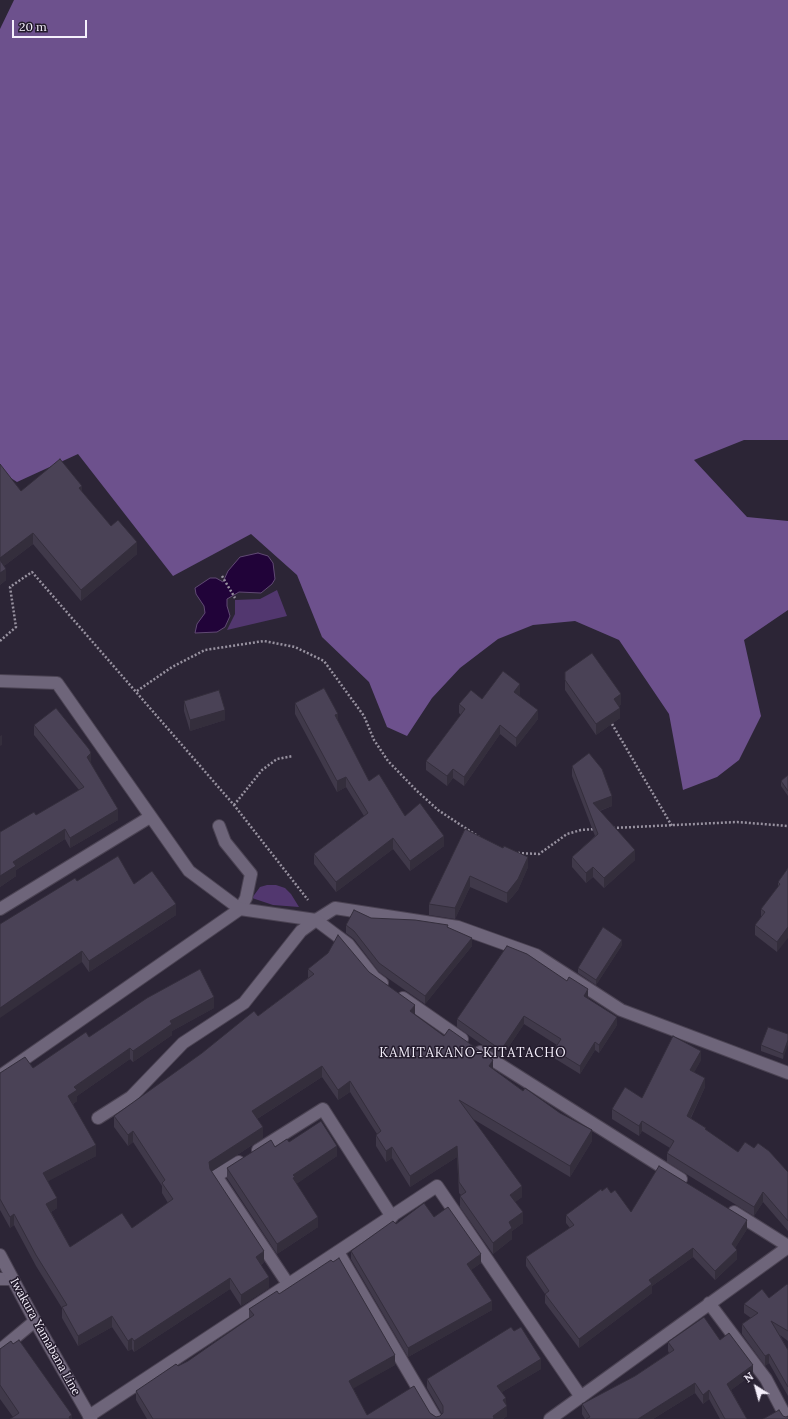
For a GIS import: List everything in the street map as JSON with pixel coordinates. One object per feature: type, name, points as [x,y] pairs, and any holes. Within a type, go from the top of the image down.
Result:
[{"type":"street","points":[[0,681],[57,683],[189,871],[240,909],[316,920],[348,944],[374,977],[386,986],[502,1068],[688,1184]]},
{"type":"street","points":[[0,909],[150,817]]},
{"type":"street","points":[[0,1076],[240,909],[246,898],[251,874],[226,842],[219,826]]},
{"type":"street","points":[[98,1118],[131,1097],[183,1043],[244,1003],[301,931],[335,908],[458,926],[536,955],[621,1010],[788,1073]]},
{"type":"street","points":[[288,1284],[216,1176],[323,1109],[392,1217]]},
{"type":"street","points":[[90,1417],[437,1186],[580,1397]]},
{"type":"street","points":[[552,1418],[788,1246],[721,1205]]},
{"type":"street","points":[[338,1252],[436,1419]]},
{"type":"street","name":"Iwakura Yamabana Line","points":[[0,1255],[6,1279],[35,1321],[90,1417]]},
{"type":"street","points":[[709,1303],[766,1379],[787,1419]]},
{"type":"street","points":[[0,1350],[35,1321]]},
{"type":"path","points":[[0,641],[16,626],[10,587],[32,572],[137,691],[234,805],[310,902]]},
{"type":"path","points":[[222,576],[235,598]]},
{"type":"path","points":[[137,691],[172,667],[205,650],[264,641],[295,646],[324,661],[364,716],[374,740],[388,761],[416,790],[438,810],[483,839]]},
{"type":"path","points":[[612,724],[672,826]]},
{"type":"path","points":[[234,805],[262,770],[277,759],[293,756]]},
{"type":"path","points":[[611,828],[737,822],[788,826]]},
{"type":"path","points":[[515,853],[539,854],[567,834],[581,830],[604,829]]},
{"type":"shaded area","points":[[14,0],[788,0],[788,440],[744,440],[694,460],[747,517],[788,521],[788,610],[744,640],[761,716],[739,760],[717,777],[683,790],[669,714],[619,640],[575,621],[533,625],[498,639],[460,668],[432,698],[407,736],[387,727],[369,682],[322,637],[297,575],[251,534],[173,576],[78,454],[17,482],[0,471],[0,29]]},
{"type":"shaded area","points":[[258,553],[268,556],[273,563],[275,579],[272,584],[261,593],[239,592],[227,599],[227,606],[230,616],[225,627],[217,632],[195,633],[197,624],[205,613],[204,606],[196,594],[195,588],[210,578],[216,578],[223,582],[228,571],[240,557]]},
{"type":"shaded area","points":[[277,590],[287,616],[227,630],[235,614],[235,600],[260,599]]},
{"type":"shaded area","points":[[276,885],[285,888],[291,894],[299,907],[273,905],[252,898],[260,887]]},
{"type":"building","points":[[60,459],[82,486],[79,488],[111,526],[118,520],[137,542],[81,590],[33,533],[0,558],[0,464],[21,491]]},
{"type":"building","points":[[0,560],[6,569],[0,573]]},
{"type":"building","points":[[592,653],[621,694],[614,699],[620,708],[596,724],[565,680],[565,672]]},
{"type":"building","points":[[503,671],[520,684],[514,692],[538,710],[516,738],[500,725],[464,777],[453,769],[447,776],[426,761],[465,709],[459,704],[471,690],[482,699]]},
{"type":"building","points":[[324,688],[338,714],[335,715],[369,781],[379,774],[405,816],[420,803],[444,836],[410,861],[393,838],[336,882],[314,854],[368,813],[346,777],[337,781],[295,703]]},
{"type":"building","points":[[219,690],[225,710],[190,720],[184,701]]},
{"type":"building","points":[[56,708],[89,749],[91,753],[87,757],[118,809],[70,838],[65,829],[13,862],[16,866],[0,876],[0,832],[34,812],[36,815],[84,787],[34,725]]},
{"type":"building","points":[[589,753],[602,769],[612,796],[593,803],[635,850],[604,878],[593,867],[586,873],[572,857],[598,834],[572,766]]},
{"type":"building","points":[[788,775],[788,791],[781,781]]},
{"type":"building","points":[[465,829],[503,848],[504,846],[528,857],[518,879],[507,893],[470,876],[455,908],[429,904]]},
{"type":"building","points":[[118,856],[134,884],[152,871],[176,904],[89,961],[82,951],[0,1008],[0,924],[75,878],[77,881]]},
{"type":"building","points":[[788,868],[788,927],[777,942],[755,925],[765,912],[761,909],[780,884],[778,882]]},
{"type":"building","points":[[354,910],[371,918],[415,920],[448,925],[447,927],[472,938],[425,996],[379,963],[354,931],[346,925]]},
{"type":"building","points":[[603,927],[622,940],[596,980],[578,968]]},
{"type":"building","points":[[338,935],[369,972],[415,1005],[410,1011],[444,1036],[449,1029],[493,1060],[489,1066],[523,1091],[525,1088],[560,1113],[592,1130],[570,1166],[459,1100],[522,1186],[510,1195],[523,1212],[509,1222],[512,1228],[493,1243],[460,1196],[466,1192],[459,1182],[457,1146],[410,1176],[392,1147],[386,1151],[376,1135],[381,1131],[350,1081],[338,1090],[322,1066],[252,1111],[263,1127],[209,1162],[210,1169],[264,1251],[256,1257],[269,1277],[241,1295],[230,1278],[134,1341],[132,1338],[128,1341],[112,1316],[78,1336],[62,1307],[67,1305],[36,1255],[14,1214],[10,1217],[0,1199],[0,1073],[25,1057],[33,1068],[86,1032],[89,1037],[147,998],[200,969],[214,997],[170,1021],[172,1024],[133,1051],[130,1048],[74,1087],[77,1090],[68,1096],[96,1145],[43,1173],[57,1198],[46,1204],[70,1247],[122,1213],[132,1228],[173,1199],[162,1183],[165,1180],[133,1131],[128,1135],[114,1116],[202,1053],[254,1011],[258,1016],[314,974],[308,969],[328,953]]},
{"type":"building","points":[[507,946],[527,954],[567,981],[569,977],[588,989],[584,996],[617,1017],[599,1045],[595,1042],[580,1066],[554,1050],[561,1039],[524,1016],[501,1050],[457,1019]]},
{"type":"building","points":[[768,1027],[788,1034],[788,1040],[783,1054],[761,1045]]},
{"type":"building","points":[[673,1036],[701,1051],[690,1070],[705,1078],[687,1116],[738,1152],[745,1142],[754,1148],[758,1143],[769,1151],[788,1172],[788,1221],[763,1192],[754,1207],[667,1153],[674,1141],[642,1121],[639,1126],[612,1109],[625,1087],[642,1098]]},
{"type":"building","points":[[321,1121],[337,1146],[293,1175],[295,1177],[293,1178],[318,1217],[277,1244],[227,1168],[271,1140],[275,1147],[287,1139],[289,1142]]},
{"type":"building","points":[[659,1166],[747,1220],[732,1244],[737,1250],[715,1271],[693,1248],[649,1280],[652,1284],[579,1339],[545,1294],[549,1291],[526,1257],[574,1225],[566,1215],[601,1189],[602,1191],[607,1187],[611,1193],[615,1190],[631,1212]]},
{"type":"building","points":[[424,1203],[434,1217],[448,1207],[481,1254],[467,1264],[492,1301],[408,1348],[351,1251],[393,1221],[396,1224]]},
{"type":"building","points":[[339,1258],[395,1355],[349,1381],[367,1415],[414,1386],[430,1413],[436,1417],[440,1416],[443,1413],[443,1406],[427,1379],[511,1327],[514,1331],[521,1327],[541,1359],[497,1386],[506,1398],[503,1400],[507,1406],[493,1416],[493,1419],[153,1419],[136,1391],[176,1364],[178,1366],[188,1361],[254,1315],[249,1309],[277,1291],[279,1294],[331,1260],[333,1262]]},
{"type":"building","points":[[787,1284],[788,1331],[771,1321],[788,1350],[788,1387],[769,1354],[765,1356],[742,1324],[758,1313],[744,1304],[762,1289],[769,1298]]},
{"type":"building","points":[[704,1317],[720,1340],[729,1333],[753,1365],[727,1384],[747,1419],[725,1419],[709,1390],[703,1395],[695,1383],[638,1419],[586,1419],[590,1417],[582,1404],[635,1376],[674,1350],[668,1342]]},
{"type":"building","points":[[19,1340],[72,1415],[69,1417],[70,1419],[10,1419],[19,1413],[0,1385],[0,1349],[11,1341],[13,1344]]},
{"type":"building","points":[[779,1410],[783,1416],[788,1416],[788,1419],[763,1419]]},
{"type":"district","name":"KAMITAKANO-KITATACHO","points":[[473,1053]]}]
